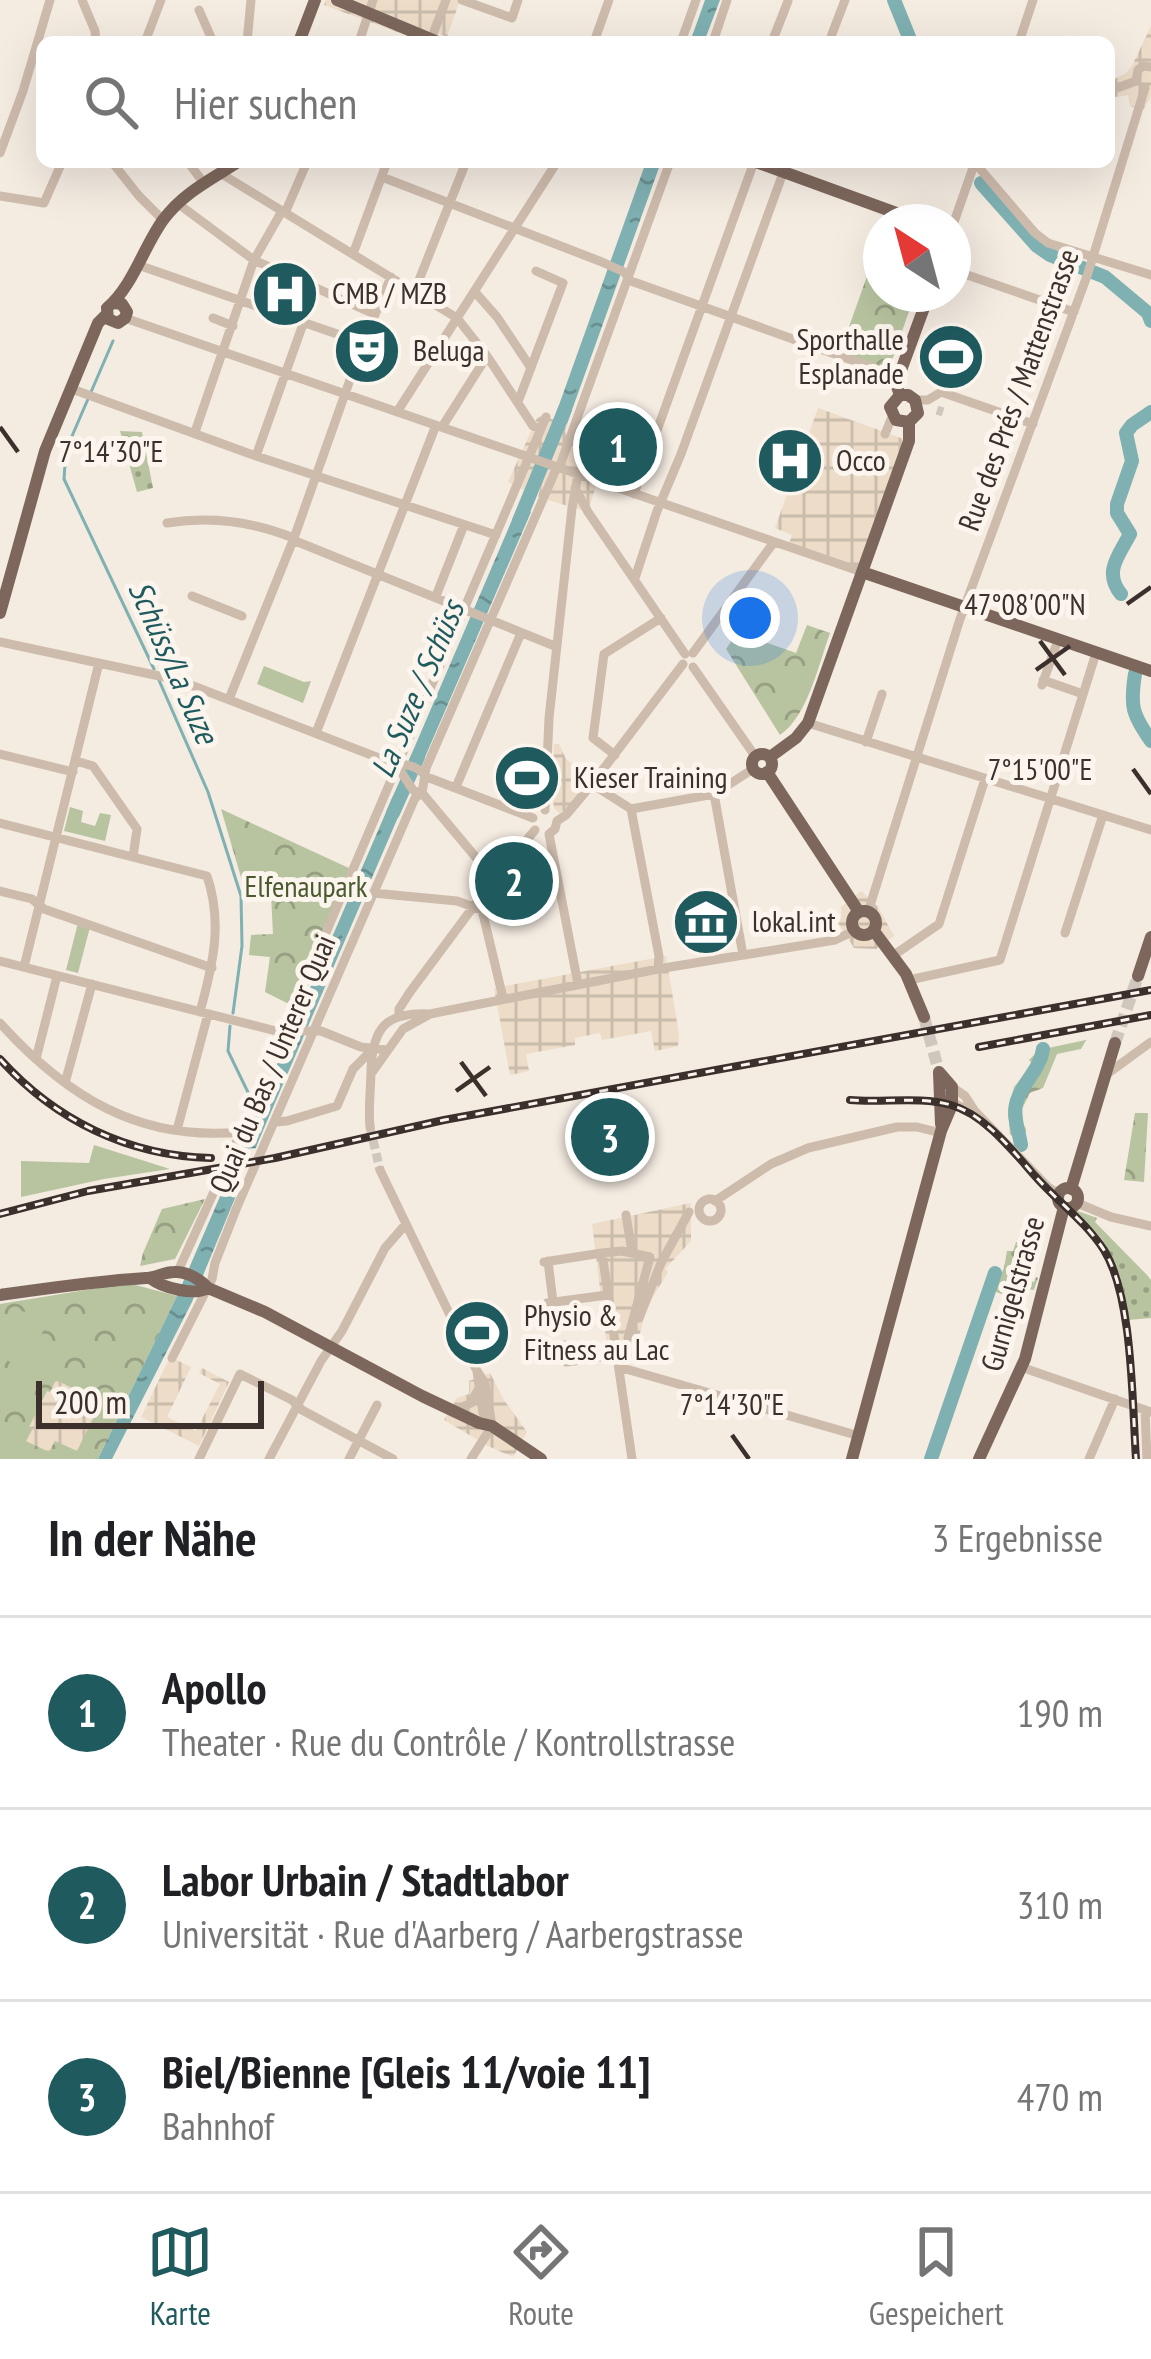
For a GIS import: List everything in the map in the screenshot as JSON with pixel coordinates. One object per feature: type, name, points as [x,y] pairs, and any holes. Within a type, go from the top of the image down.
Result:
[{"type":"main road","points":[[301,36],[315,0]]},
{"type":"main road","points":[[337,0],[371,6],[424,36]]},
{"type":"main road","points":[[0,613],[40,466],[83,394],[98,323],[117,313],[134,272],[177,203],[228,168]]},
{"type":"main road","points":[[787,168],[876,204]]},
{"type":"main road","points":[[899,395],[896,384],[922,312]]},
{"type":"main road","points":[[909,422],[892,417],[892,402],[899,395],[916,402],[918,413],[909,422],[908,444],[808,723],[761,764],[864,912],[876,920],[874,931],[909,980],[924,1017]]},
{"type":"main road","points":[[862,572],[1151,671]]},
{"type":"main road","points":[[864,912],[852,920],[854,931],[864,935],[874,931]]},
{"type":"main road","points":[[1138,976],[1151,937]]},
{"type":"main road","name":"Gurnigelstrasse","points":[[979,1459],[1022,1367],[1115,1043]]},
{"type":"main road","points":[[852,1459],[941,1132],[949,1093],[938,1070]]},
{"type":"main road","points":[[0,1295],[180,1272],[492,1426],[541,1459]]},
{"type":"main road","points":[[150,1278],[173,1287],[203,1287]]},
{"type":"street","points":[[39,36],[50,0]]},
{"type":"street","points":[[82,0],[95,36]]},
{"type":"street","points":[[147,36],[161,0]]},
{"type":"street","points":[[248,36],[251,0]]},
{"type":"street","points":[[435,36],[446,0]]},
{"type":"street","points":[[462,0],[512,18],[518,0]]},
{"type":"street","points":[[596,36],[609,0]]},
{"type":"street","points":[[683,36],[696,0]]},
{"type":"street","points":[[717,36],[727,0]]},
{"type":"street","points":[[832,36],[845,0]]},
{"type":"street","points":[[1020,36],[1033,0]]},
{"type":"street","points":[[774,36],[788,1]]},
{"type":"street","points":[[361,36],[371,6]]},
{"type":"street","points":[[199,10],[210,36]]},
{"type":"street","points":[[200,36],[205,27]]},
{"type":"street","points":[[0,153],[36,48]]},
{"type":"street","name":"Rue des Prés / Mattenstrasse","points":[[864,912],[965,607],[1146,102],[1136,72],[1149,63]]},
{"type":"street","points":[[0,196],[44,203],[59,168]]},
{"type":"street","points":[[117,168],[163,220]]},
{"type":"street","points":[[194,168],[203,182]]},
{"type":"street","points":[[195,432],[254,260],[304,168]]},
{"type":"street","points":[[353,254],[385,168]]},
{"type":"street","points":[[415,290],[464,168]]},
{"type":"street","points":[[397,412],[553,168]]},
{"type":"street","name":"Quai du Bas / Unterer Quai","points":[[172,1358],[488,619],[570,439],[668,168]]},
{"type":"street","points":[[634,494],[753,168]]},
{"type":"street","points":[[635,578],[785,168]]},
{"type":"street","points":[[960,204],[973,168]]},
{"type":"street","points":[[979,168],[1042,239],[1090,267],[1151,274]]},
{"type":"street","points":[[220,173],[457,318],[537,428]]},
{"type":"street","points":[[382,177],[516,226],[608,265],[632,282],[899,377]]},
{"type":"street","points":[[177,203],[254,260],[374,314]]},
{"type":"street","points":[[518,402],[563,284],[536,271]]},
{"type":"street","points":[[134,272],[363,344]]},
{"type":"street","points":[[971,276],[1074,312]]},
{"type":"street","points":[[230,699],[251,619],[294,539],[391,277]]},
{"type":"street","points":[[475,292],[531,368]]},
{"type":"street","points":[[117,313],[862,572]]},
{"type":"street","points":[[213,318],[232,326]]},
{"type":"street","points":[[256,456],[303,324]]},
{"type":"street","points":[[316,733],[439,426],[487,356]]},
{"type":"street","points":[[916,402],[941,392],[1034,424]]},
{"type":"street","points":[[83,394],[496,536]]},
{"type":"street","points":[[916,402],[937,410]]},
{"type":"street","name":"Quai du Bas / Unterer Quai","points":[[287,1026],[402,768],[496,536],[534,459],[537,428],[546,417]]},
{"type":"street","points":[[884,434],[892,417]]},
{"type":"street","points":[[545,810],[548,734],[578,475]]},
{"type":"street","points":[[575,488],[761,764],[714,794],[631,809]]},
{"type":"street","points":[[167,523],[204,520],[262,526],[557,647]]},
{"type":"street","points":[[436,596],[464,525]]},
{"type":"street","points":[[557,820],[614,755],[775,542]]},
{"type":"street","points":[[192,596],[251,619]]},
{"type":"street","points":[[614,755],[593,738],[604,654],[661,618]]},
{"type":"street","points":[[456,787],[521,633]]},
{"type":"street","points":[[1058,640],[1043,682],[1083,694]]},
{"type":"street","points":[[0,642],[166,677],[456,787],[534,824],[549,834],[578,984]]},
{"type":"street","points":[[909,980],[1000,960],[1096,653]]},
{"type":"street","points":[[25,967],[99,663]]},
{"type":"street","points":[[866,742],[882,694]]},
{"type":"street","points":[[808,723],[1151,830]]},
{"type":"street","points":[[0,754],[93,766],[137,829],[133,857]]},
{"type":"street","points":[[402,768],[494,878]]},
{"type":"street","points":[[894,956],[939,924],[985,779]]},
{"type":"street","points":[[592,781],[631,809],[658,969]]},
{"type":"street","points":[[714,794],[743,955]]},
{"type":"street","points":[[403,1029],[399,1009],[534,824],[538,812],[552,812],[557,820],[549,834]]},
{"type":"street","points":[[1065,933],[1103,814]]},
{"type":"street","points":[[0,823],[207,876],[216,911],[204,1013],[176,1130],[115,1114],[88,1100],[0,1023]]},
{"type":"street","points":[[0,891],[212,968]]},
{"type":"street","points":[[373,892],[457,901],[483,912],[503,998]]},
{"type":"street","points":[[370,1127],[372,1050],[377,1032],[399,1016],[835,940],[854,931]]},
{"type":"street","points":[[0,961],[239,1022],[321,1031],[372,1050],[387,1050]]},
{"type":"street","points":[[36,1059],[57,976]]},
{"type":"street","points":[[65,1083],[92,984]]},
{"type":"street","points":[[371,1074],[403,1029],[430,1014]]},
{"type":"street","points":[[1106,1075],[1151,1042]]},
{"type":"street","points":[[276,1122],[337,1106],[353,1069],[372,1050]]},
{"type":"street","points":[[949,1093],[974,1110],[1048,1187],[1111,1217],[1151,1226]]},
{"type":"street","points":[[716,1201],[780,1160],[819,1145],[908,1126],[941,1132]]},
{"type":"street","name":"Quai du Bas / Unterer Quai","points":[[176,1130],[241,1132],[180,1272]]},
{"type":"street","points":[[380,1170],[485,1382],[492,1426],[471,1459]]},
{"type":"street","points":[[628,1338],[689,1212]]},
{"type":"street","points":[[626,1215],[632,1252]]},
{"type":"street","points":[[268,1459],[385,1248],[405,1225]]},
{"type":"street","points":[[607,1295],[550,1303],[546,1262],[602,1253],[632,1252],[650,1258],[618,1361]]},
{"type":"street","points":[[602,1253],[632,1459]]},
{"type":"street","points":[[566,1362],[618,1361],[856,1435]]},
{"type":"street","points":[[1022,1367],[1148,1411],[1148,1459]]},
{"type":"street","points":[[477,1371],[483,1413],[492,1426]]},
{"type":"street","points":[[200,1459],[240,1374],[393,1459]]},
{"type":"street","points":[[454,1411],[471,1403],[478,1390]]},
{"type":"street","points":[[1090,1459],[1115,1399]]},
{"type":"street","points":[[350,1459],[377,1405]]},
{"type":"green space","points":[[863,287],[863,312],[909,312],[889,369],[840,352]]},
{"type":"green space","points":[[120,431],[142,432],[153,488],[137,492]]},
{"type":"green space","points":[[754,608],[768,613],[759,640],[796,653],[807,625],[830,633],[805,702],[780,735],[726,649]]},
{"type":"green space","points":[[264,666],[311,681],[303,703],[257,684]]},
{"type":"green space","points":[[70,807],[83,811],[81,822],[95,826],[100,813],[111,815],[105,841],[64,831]]},
{"type":"green space","name":"Elfenaupark","points":[[221,809],[351,869],[291,1005],[265,992],[270,957],[249,955],[251,935],[273,934],[271,895],[247,898]]},
{"type":"green space","points":[[78,923],[90,927],[78,973],[66,970]]},
{"type":"green space","points":[[1086,1040],[1081,1049],[1057,1054],[1043,1088],[1030,1093],[1019,1115],[1026,1129],[1025,1150],[1010,1134],[1008,1111],[1014,1087],[1037,1052]]},
{"type":"green space","points":[[1135,1113],[1148,1113],[1144,1182],[1124,1180]]},
{"type":"green space","points":[[94,1145],[170,1169],[21,1197],[21,1161],[89,1163]]},
{"type":"green space","points":[[205,1199],[175,1259],[140,1266],[162,1209]]},
{"type":"green space","points":[[1075,1210],[1097,1218],[1095,1222],[1151,1280],[1151,1318],[1128,1320],[1112,1257]]},
{"type":"green space","points":[[1016,1242],[1022,1242],[1016,1265],[1022,1267],[1020,1279],[1034,1282],[1038,1278],[1034,1290],[1015,1287],[1011,1297],[993,1291],[1007,1251],[1013,1251]]},
{"type":"green space","points":[[128,1283],[177,1296],[98,1459],[0,1459],[0,1304]]},
{"type":"green space","points":[[18,1309],[47,1323],[25,1369],[0,1357]]},
{"type":"shaded area","points":[[326,0],[460,0],[447,36],[429,30],[426,36],[408,36],[324,5]]},
{"type":"shaded area","points":[[1151,26],[1151,97],[1143,110],[1130,106],[1128,95],[1115,97],[1115,79],[1132,66]]},
{"type":"shaded area","points":[[818,408],[909,441],[862,572],[788,547],[792,535],[775,528]]},
{"type":"shaded area","points":[[542,416],[568,424],[565,432],[570,439],[607,448],[588,512],[538,497],[541,486],[535,481],[524,490],[508,482]]},
{"type":"shaded area","points":[[554,744],[590,777],[559,813],[553,800]]},
{"type":"shaded area","points":[[861,891],[878,907],[894,936],[876,949],[854,948],[837,921],[841,907]]},
{"type":"shaded area","points":[[666,956],[678,1046],[655,1051],[651,1031],[602,1040],[600,1033],[575,1038],[575,1045],[526,1054],[529,1071],[510,1075],[494,988]]},
{"type":"shaded area","points":[[691,1203],[691,1241],[665,1269],[668,1272],[648,1305],[633,1357],[608,1353],[592,1224]]},
{"type":"shaded area","points":[[170,1357],[191,1367],[167,1417],[196,1431],[220,1384],[199,1373],[202,1368],[229,1382],[199,1446],[141,1417]]},
{"type":"shaded area","points":[[490,1373],[527,1432],[513,1457],[444,1420],[457,1398],[469,1394],[469,1381]]},
{"type":"shaded area","points":[[56,1380],[78,1391],[73,1404],[95,1414],[77,1451],[55,1441],[49,1452],[26,1441]]},
{"type":"water","points":[[705,0],[720,0],[706,36],[692,36]]},
{"type":"water","points":[[644,168],[659,168],[567,424],[554,419]]},
{"type":"water","points":[[518,506],[531,512],[422,764],[409,760]]},
{"type":"water","points":[[393,796],[405,801],[192,1302],[112,1459],[98,1459],[177,1296]]},
{"type":"pier","points":[[262,1148],[248,1183],[218,1187],[235,1149]]},
{"type":"waterway","name":"La Suze / Schüss","points":[[894,0],[909,36]]},
{"type":"waterway","name":"La Suze / Schüss","points":[[981,183],[1037,246],[1105,277],[1148,313],[1151,321]]},
{"type":"waterway","name":"Schüss/La Suze","points":[[113,341],[66,450],[64,479],[154,669]]},
{"type":"waterway","name":"La Suze / Schüss","points":[[519,521],[565,409]]},
{"type":"waterway","name":"La Suze / Schüss","points":[[1121,594],[1113,571],[1130,534],[1117,513],[1132,461],[1126,433],[1151,412]]},
{"type":"waterway","name":"La Suze / Schüss","points":[[1135,674],[1134,709],[1151,741]]},
{"type":"waterway","name":"Schüss/La Suze","points":[[158,678],[208,792],[241,896],[242,946],[233,1013]]},
{"type":"waterway","name":"La Suze / Schüss","points":[[393,813],[418,757]]},
{"type":"waterway","name":"La Suze / Schüss","points":[[230,1026],[228,1051],[258,1113]]},
{"type":"waterway","name":"La Suze / Schüss","points":[[1021,1145],[1016,1104],[1043,1049]]},
{"type":"waterway","name":"La Suze / Schüss","points":[[931,1459],[995,1273]]},
{"type":"tunnel","points":[[937,410],[943,412]]},
{"type":"tunnel","points":[[1115,1043],[1138,976]]},
{"type":"tunnel","points":[[924,1017],[938,1068]]},
{"type":"tunnel","points":[[370,1127],[380,1170]]},
{"type":"railway","points":[[0,1214],[88,1191],[275,1158],[444,1120],[1151,990]]},
{"type":"railway","points":[[979,1047],[1151,1015]]},
{"type":"railway","points":[[0,1059],[44,1100],[95,1131],[151,1150],[211,1158]]},
{"type":"railway","points":[[850,1100],[927,1101],[963,1110],[997,1134],[1097,1240],[1114,1270],[1126,1322],[1136,1459]]},
{"type":"place","name":"CMB / MZB","points":[[285,294]]},
{"type":"place","name":"Beluga","points":[[367,351]]},
{"type":"place","name":"Sporthalle Esplanade","points":[[951,357]]},
{"type":"place","name":"Apollo","points":[[618,447]]},
{"type":"place","name":"Occo","points":[[790,461]]},
{"type":"place","name":"Kieser Training","points":[[527,778]]},
{"type":"place","name":"Labor Urbain / Stadtlabor","points":[[514,881]]},
{"type":"place","name":"lokal.int","points":[[706,922]]},
{"type":"place","name":"Biel/Bienne [Gleis 11/voie 11]","points":[[610,1137]]},
{"type":"place","name":"Physio & Fitness au Lac","points":[[477,1333]]}]
